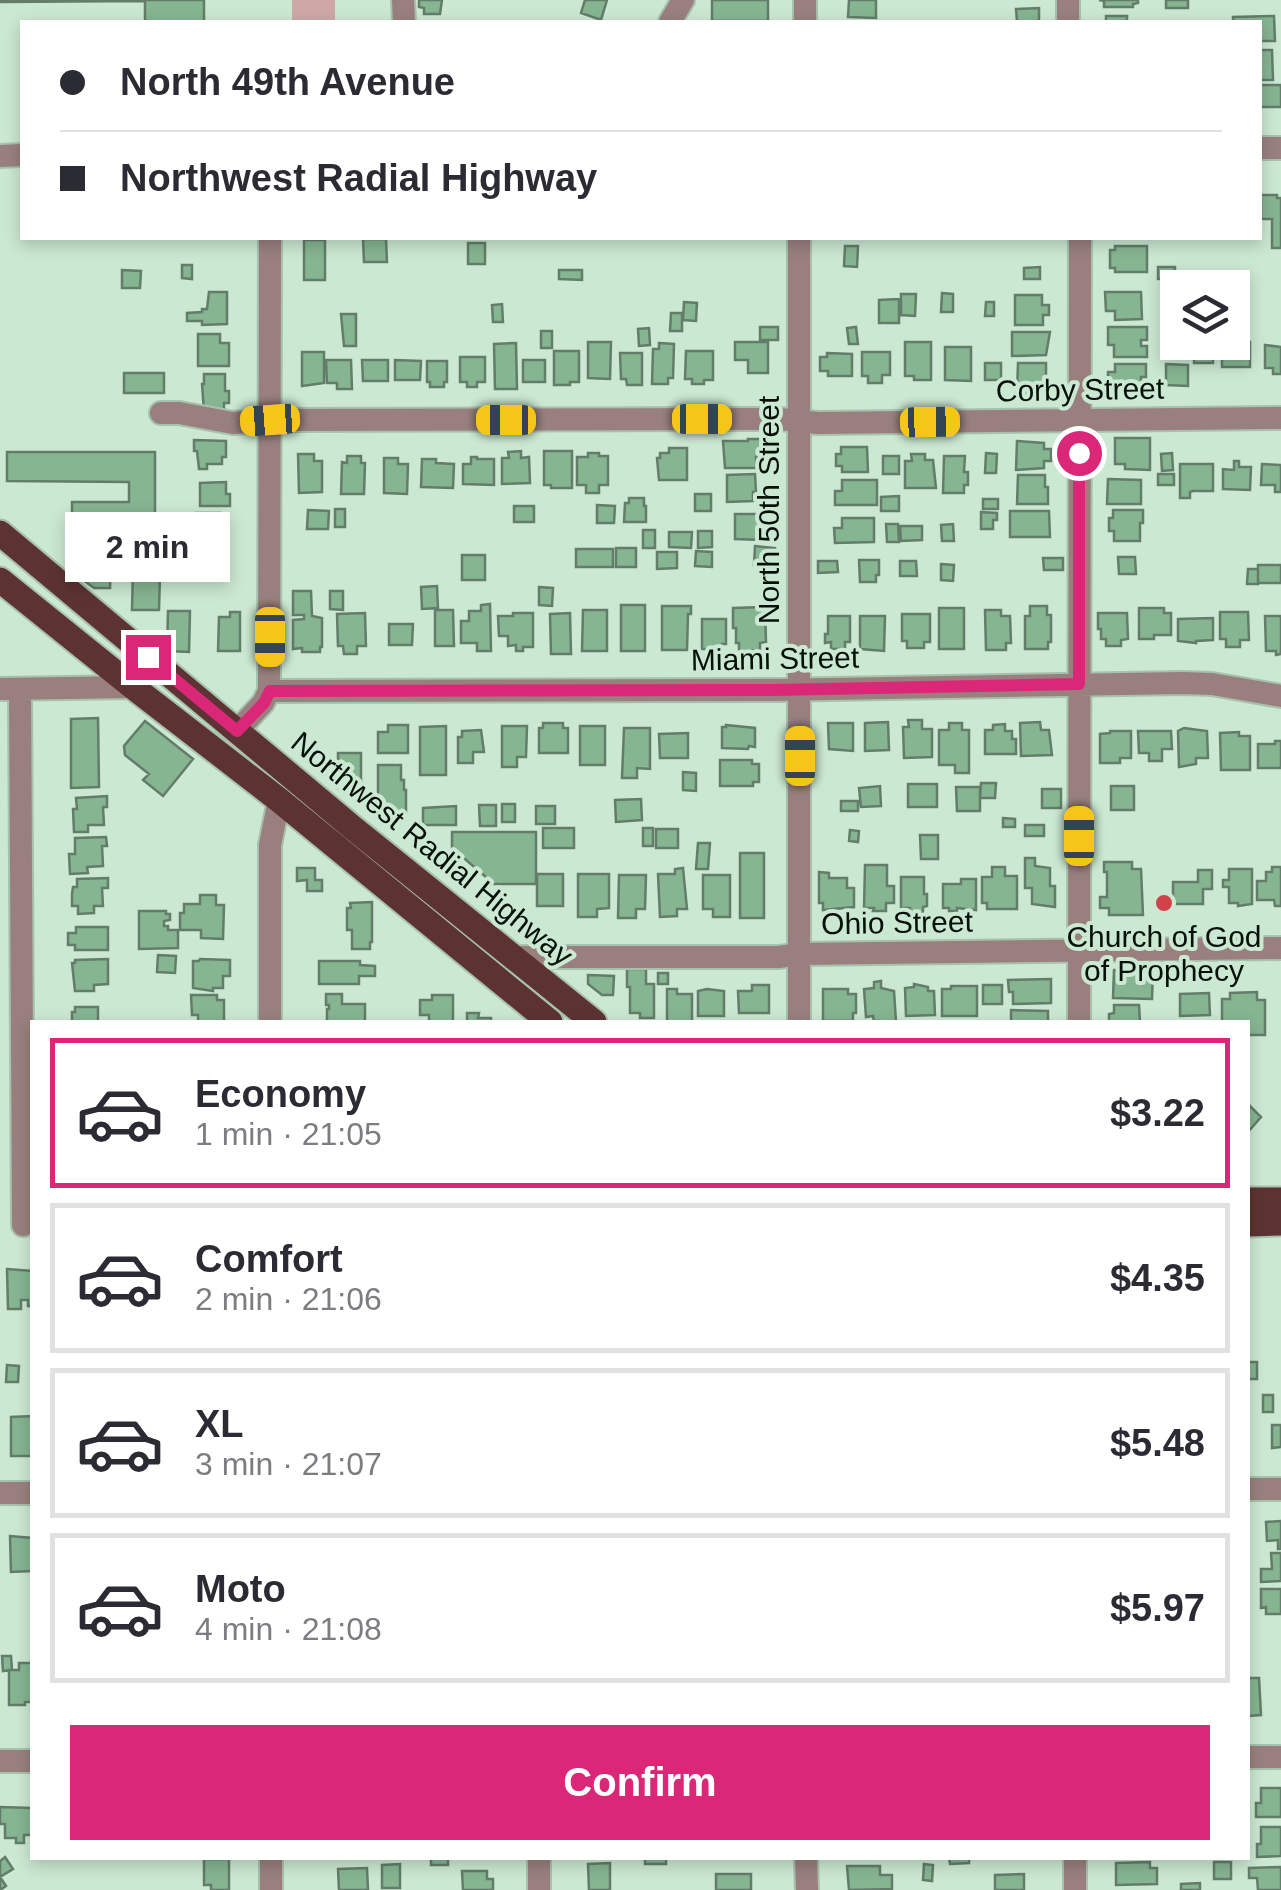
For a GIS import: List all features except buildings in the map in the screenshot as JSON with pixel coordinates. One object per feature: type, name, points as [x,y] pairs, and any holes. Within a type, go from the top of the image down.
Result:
[{"type":"main road","name":"Northwest Radial Highway","points":[[0,533],[592,1020]]},
{"type":"main road","name":"Northwest Radial Highway","points":[[0,580],[279,800],[548,1020]]},
{"type":"main road","points":[[1250,1200],[1281,1200]]},
{"type":"main road","points":[[1250,1224],[1281,1223]]},
{"type":"street","points":[[237,731],[264,703],[270,691],[270,240]]},
{"type":"street","name":"North 50th Street","points":[[798,1020],[799,240]]},
{"type":"street","points":[[1079,1020],[1080,240]]},
{"type":"street","name":"Corby Street","points":[[161,413],[233,422],[818,423],[1281,418]]},
{"type":"street","name":"Miami Street","points":[[270,691],[1212,684],[1281,696]]},
{"type":"street","points":[[18,1225],[10,689],[133,687]]},
{"type":"street","points":[[270,1020],[270,845],[279,800]]},
{"type":"street","name":"Ohio Street","points":[[513,957],[779,957],[1281,948]]},
{"type":"street","points":[[1250,1490],[1281,1489]]},
{"type":"street","points":[[0,1494],[30,1493]]},
{"type":"street","points":[[1250,1757],[1281,1757]]},
{"type":"street","points":[[0,1761],[30,1761]]},
{"type":"street","points":[[271,1860],[271,1890]]},
{"type":"street","points":[[539,1860],[539,1890]]},
{"type":"street","points":[[806,1860],[806,1890]]},
{"type":"street","points":[[1075,1860],[1075,1890]]},
{"type":"shaded area","points":[[292,0],[335,0],[335,20],[292,20]]},
{"type":"place","name":"Church of God of Prophecy","points":[[1164,903]]},
{"type":"route","points":[[148,657],[237,731],[264,703],[270,691],[773,690],[1079,684],[1079,453]]}]
